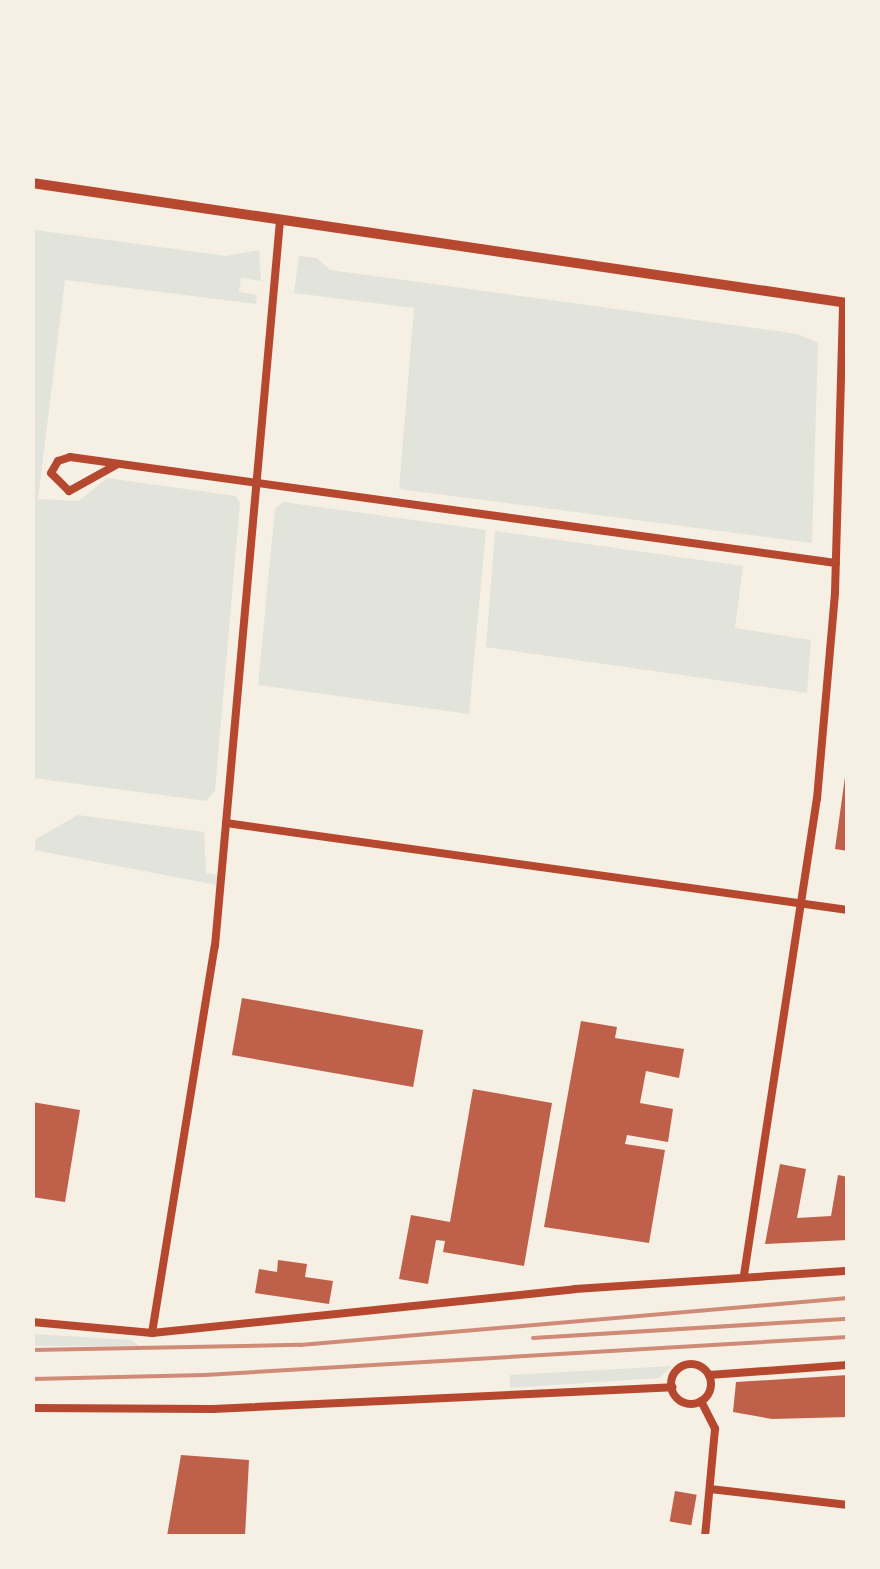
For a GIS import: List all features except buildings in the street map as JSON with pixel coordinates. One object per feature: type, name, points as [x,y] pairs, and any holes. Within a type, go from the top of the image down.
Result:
[{"type":"main road","points":[[32,183],[845,303]]},
{"type":"street","points":[[152,1332],[215,946],[280,220]]},
{"type":"street","points":[[744,1275],[802,904],[836,563],[843,450],[845,303]]},
{"type":"street","points":[[116,465],[69,490],[51,473],[58,461],[70,457],[836,563]]},
{"type":"street","points":[[226,823],[848,910]]},
{"type":"street","points":[[32,1322],[152,1332],[744,1275],[848,1271]]},
{"type":"street","points":[[708,1375],[709,1392],[701,1401],[682,1402],[672,1387],[674,1375],[688,1364],[708,1375],[848,1365]]},
{"type":"street","points":[[32,1408],[212,1409],[672,1387]]},
{"type":"street","points":[[701,1401],[715,1429],[705,1536]]},
{"type":"street","points":[[710,1489],[848,1505]]},
{"type":"path","points":[[847,32],[848,245]]},
{"type":"shaded area","points":[[35,230],[226,256],[259,250],[261,281],[241,278],[239,292],[257,295],[256,304],[65,280],[38,499],[79,501],[107,478],[236,496],[240,503],[215,791],[206,801],[33,778]]},
{"type":"shaded area","points":[[299,256],[317,258],[330,270],[798,334],[818,343],[812,543],[399,489],[414,308],[294,293]]},
{"type":"shaded area","points":[[283,502],[486,530],[469,714],[258,685],[275,509]]},
{"type":"shaded area","points":[[495,531],[743,566],[735,628],[811,640],[807,693],[486,647]]},
{"type":"shaded area","points":[[78,815],[204,832],[206,873],[218,875],[217,885],[34,850],[36,839]]},
{"type":"shaded area","points":[[33,1334],[131,1340],[139,1346],[33,1346]]},
{"type":"shaded area","points":[[672,1366],[659,1378],[510,1388],[510,1375]]},
{"type":"railway","points":[[32,1350],[300,1345],[848,1298]]},
{"type":"railway","points":[[533,1338],[848,1319]]},
{"type":"railway","points":[[32,1379],[205,1375],[848,1337]]}]
